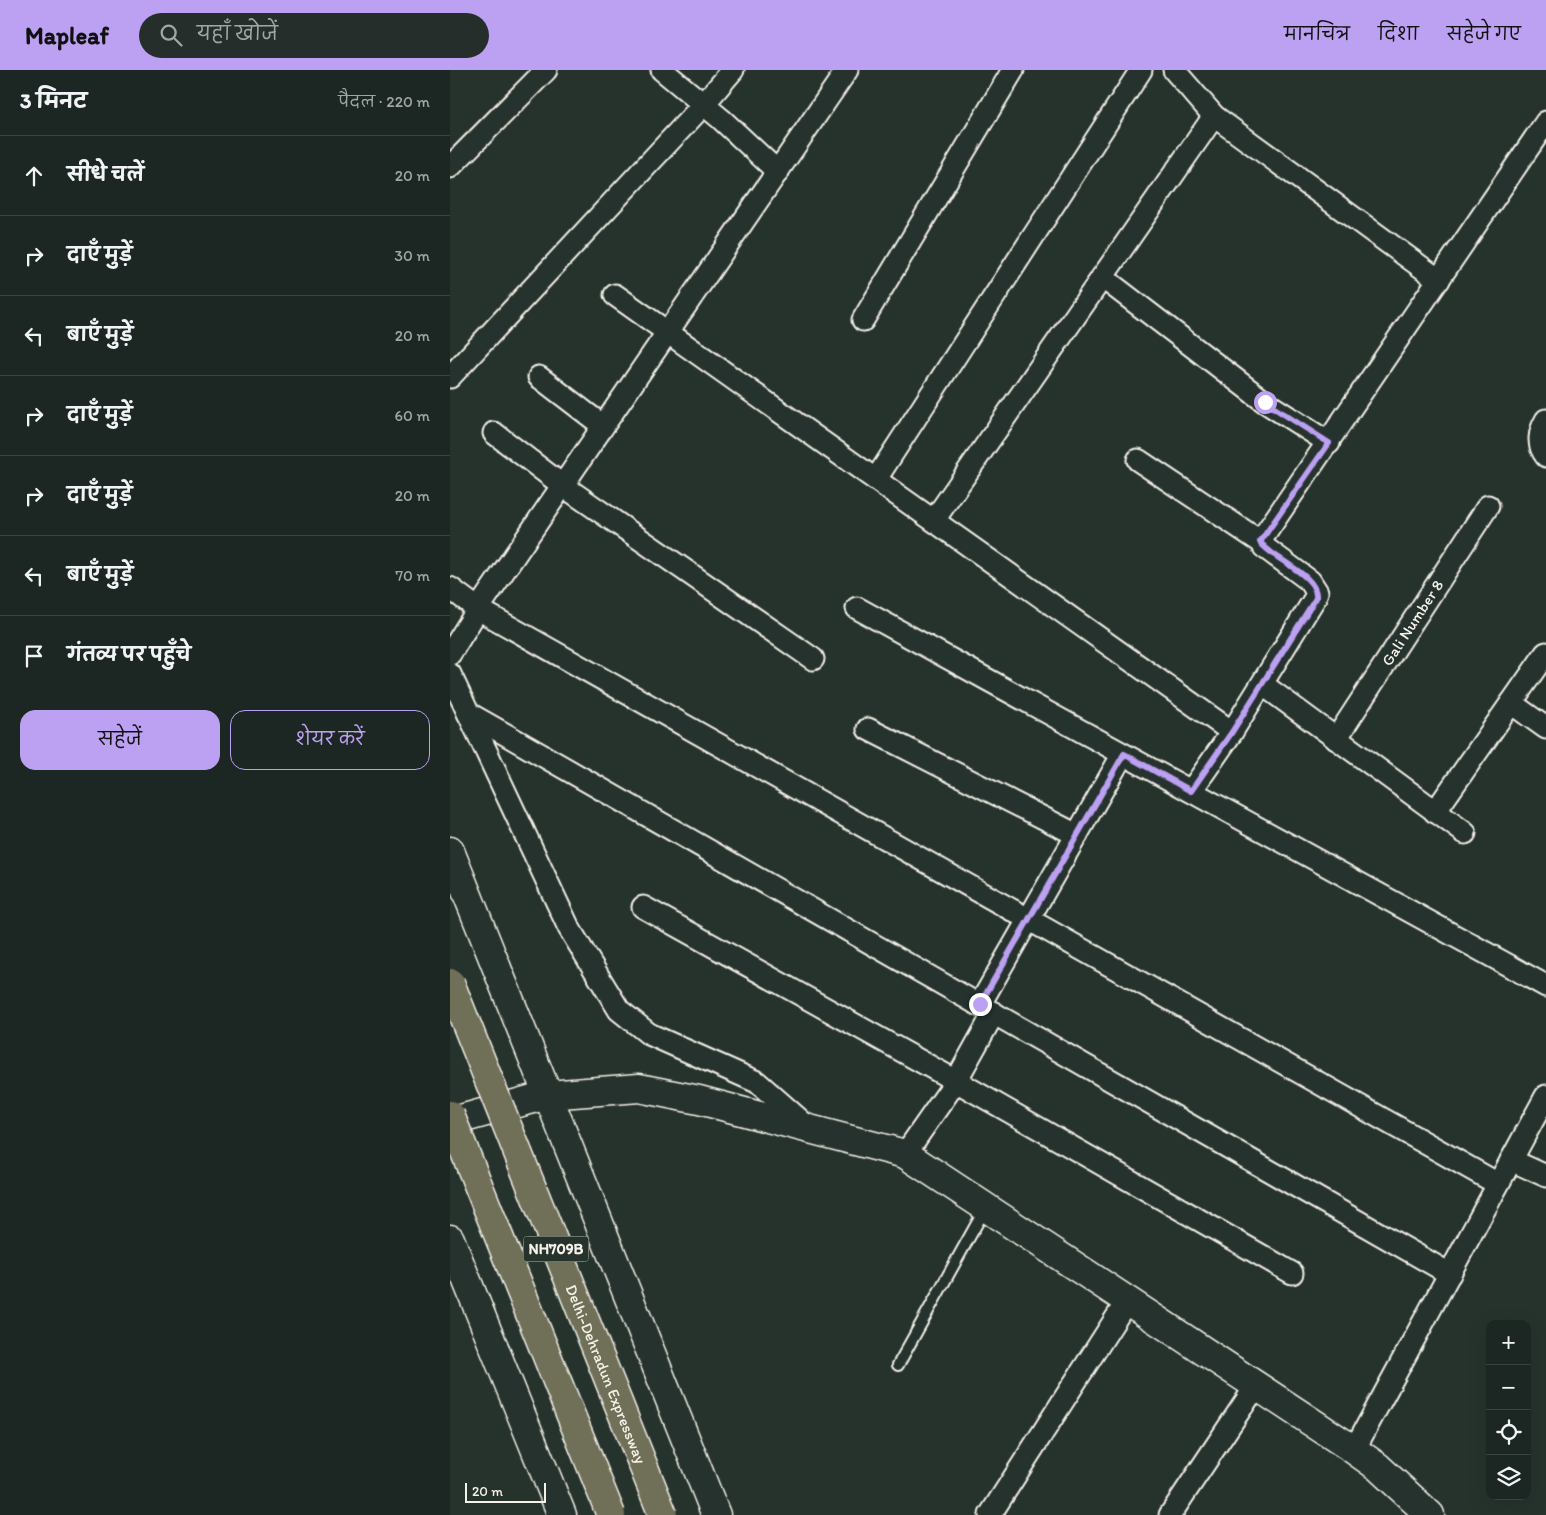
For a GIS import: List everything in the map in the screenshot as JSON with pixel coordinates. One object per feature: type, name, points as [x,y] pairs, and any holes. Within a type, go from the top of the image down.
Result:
[{"type":"highway","name":"Delhi-Dehradun Expressway","points":[[450,983],[664,1515]]},
{"type":"highway","name":"NH709B","points":[[450,1115],[611,1515]]},
{"type":"street","points":[[450,167],[546,70]]},
{"type":"street","points":[[662,70],[704,104],[778,172]]},
{"type":"street","points":[[450,377],[704,104],[733,70]]},
{"type":"street","points":[[450,654],[478,609],[562,485],[847,70]]},
{"type":"street","points":[[863,320],[1013,70]]},
{"type":"street","points":[[876,479],[1141,70]]},
{"type":"street","points":[[1174,70],[1214,116],[1439,280]]},
{"type":"street","points":[[934,520],[1214,116]]},
{"type":"street","points":[[1260,542],[1546,122]]},
{"type":"street","points":[[1102,278],[1265,402],[1329,443]]},
{"type":"street","points":[[615,295],[1232,732]]},
{"type":"street","points":[[539,377],[603,426]]},
{"type":"street","points":[[1542,449],[1541,428],[1546,420]]},
{"type":"street","points":[[494,433],[562,485],[813,659]]},
{"type":"street","points":[[1138,460],[1260,542],[1310,580],[1316,592],[1316,598],[1232,732],[1191,791]]},
{"type":"street","name":"Gali Number 8","points":[[1336,739],[1488,506]]},
{"type":"street","points":[[450,588],[478,609],[1498,1184]]},
{"type":"street","points":[[857,608],[1546,986]]},
{"type":"street","points":[[1435,812],[1546,653]]},
{"type":"street","points":[[450,674],[569,928],[619,1010],[649,1034],[757,1082],[810,1129]]},
{"type":"street","points":[[1262,684],[1465,834]]},
{"type":"street","points":[[1511,703],[1546,728]]},
{"type":"street","points":[[468,713],[1450,1274]]},
{"type":"street","points":[[868,729],[1077,835]]},
{"type":"street","points":[[905,1154],[956,1081],[1029,920],[1124,754]]},
{"type":"street","points":[[450,851],[716,1515]]},
{"type":"street","points":[[642,907],[956,1081],[1292,1273]]},
{"type":"street","points":[[450,1122],[547,1095],[639,1088],[699,1100],[905,1154],[1354,1450],[1378,1468],[1430,1515]]},
{"type":"street","points":[[1354,1450],[1546,1096]]},
{"type":"street","points":[[1511,1160],[1546,1176]]},
{"type":"street","points":[[450,1239],[562,1515]]},
{"type":"street","points":[[990,1515],[1127,1301]]},
{"type":"street","points":[[1170,1515],[1256,1386]]},
{"type":"lane","points":[[898,1365],[986,1208]]},
{"type":"route","points":[[980,1004],[1124,754],[1191,791],[1232,732],[1316,598],[1314,586],[1310,580],[1264,547],[1260,542],[1329,443],[1265,402]]}]
